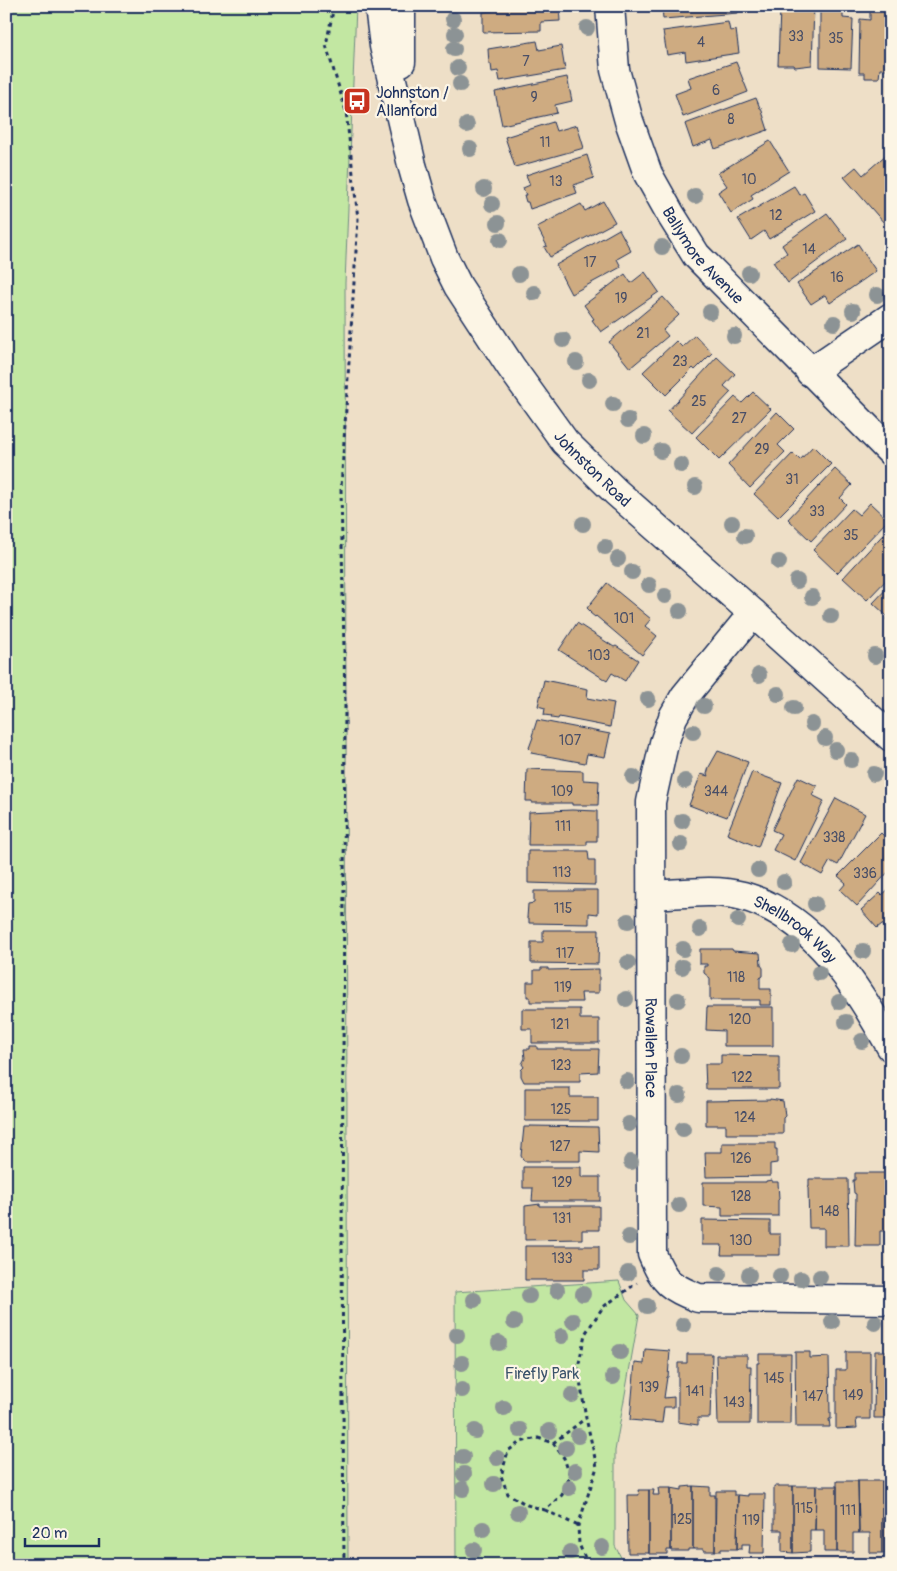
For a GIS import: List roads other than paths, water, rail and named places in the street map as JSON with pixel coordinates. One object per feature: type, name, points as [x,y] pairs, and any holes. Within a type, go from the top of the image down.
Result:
[{"type":"street","name":"Johnston Road","points":[[379,6],[384,46],[422,200],[444,258],[458,286],[510,367],[565,442],[616,492],[753,612],[891,738]]},
{"type":"street","name":"Johnston Road","points":[[401,6],[402,121]]},
{"type":"street","name":"Ballymore Avenue","points":[[610,6],[615,70],[629,121],[653,182],[696,254],[810,372],[891,452]]},
{"type":"street","points":[[810,372],[891,317]]},
{"type":"street","name":"Rowallen Place","points":[[753,612],[685,696],[673,717],[664,743],[652,802],[652,1254],[661,1275],[674,1288],[698,1298],[891,1300]]},
{"type":"street","name":"Shellbrook Way","points":[[652,895],[715,892],[742,896],[775,909],[806,930],[829,954],[864,1000],[891,1047]]},
{"type":"place","name":"Johnston / Allanford","points":[[357,101]]},
{"type":"park label","name":"Firefly Park","points":[[542,1373]]}]
